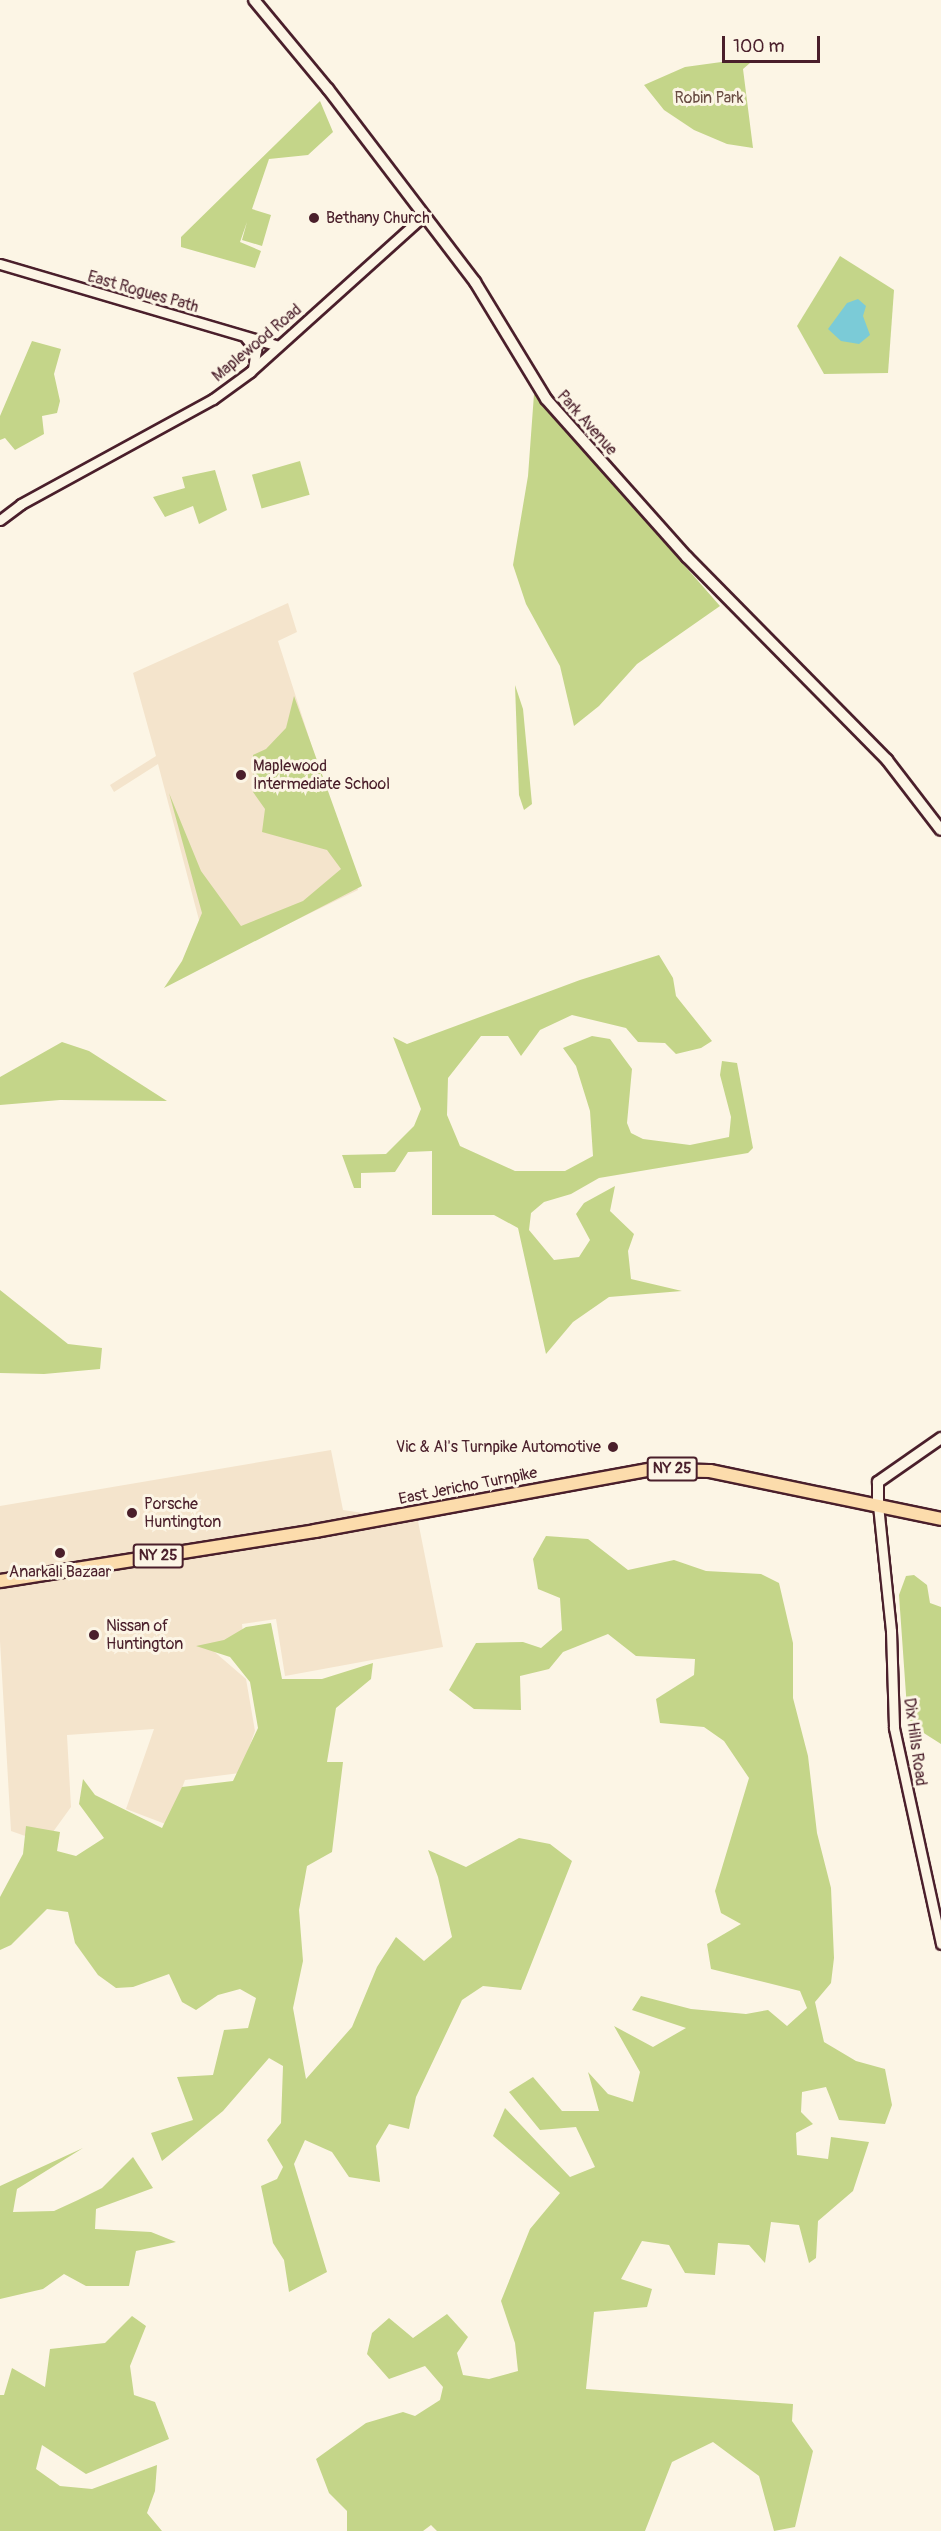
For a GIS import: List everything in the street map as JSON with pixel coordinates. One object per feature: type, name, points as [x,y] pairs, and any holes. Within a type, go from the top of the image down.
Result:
[{"type":"main road","name":"Park Avenue","points":[[254,0],[323,82],[422,217],[475,282],[546,399],[687,557],[887,760],[941,830]]},
{"type":"main road","points":[[878,1505],[878,1482],[941,1438]]},
{"type":"main road","name":"East Jericho Turnpike","points":[[0,1581],[323,1530],[649,1470],[710,1471],[941,1519]]},
{"type":"street","name":"Maplewood Road","points":[[0,520],[21,504],[213,399],[250,372],[422,217]]},
{"type":"street","name":"East Rogues Path","points":[[0,264],[278,346]]},
{"type":"street","points":[[244,336],[256,353],[250,372]]},
{"type":"street","name":"Dix Hills Road","points":[[878,1505],[891,1631],[894,1728],[941,1944]]},
{"type":"shaded area","name":"Maplewood Intermediate School","points":[[288,603],[297,632],[278,641],[358,890],[210,962],[158,764],[114,792],[110,785],[156,756],[133,673]]},
{"type":"shaded area","points":[[331,1450],[343,1510],[418,1521],[443,1647],[285,1676],[276,1619],[242,1624],[244,1642],[210,1648],[246,1679],[255,1731],[240,1773],[185,1780],[168,1825],[126,1809],[154,1729],[67,1735],[71,1807],[45,1843],[11,1831],[0,1641],[0,1506]]},
{"type":"green space","name":"Robin Park","points":[[736,60],[750,63],[743,69],[753,148],[727,144],[694,130],[664,110],[644,85],[685,67]]},
{"type":"green space","points":[[320,101],[333,132],[308,155],[269,159],[252,209],[271,215],[262,246],[242,240],[247,222],[240,242],[261,251],[255,268],[181,247],[181,237]]},
{"type":"green space","points":[[840,256],[894,290],[888,373],[824,374],[797,326]]},
{"type":"green space","points":[[32,341],[61,349],[54,374],[60,401],[57,413],[42,416],[44,434],[15,450],[5,438],[0,440],[0,416]]},
{"type":"green space","points":[[534,394],[720,606],[637,664],[599,706],[574,726],[560,666],[526,604],[513,565],[528,476]]},
{"type":"green space","points":[[300,461],[310,495],[262,508],[252,475]]},
{"type":"green space","points":[[215,470],[227,510],[199,524],[193,506],[165,517],[153,497],[185,488],[182,477]]},
{"type":"green space","points":[[515,685],[523,709],[532,804],[524,810],[519,795]]},
{"type":"green space","points":[[294,696],[362,886],[164,988],[182,961],[202,913],[169,793],[201,871],[241,926],[303,901],[341,869],[327,850],[262,832],[265,809],[253,792],[253,755],[266,749],[286,728]]},
{"type":"green space","points":[[659,955],[673,978],[676,996],[712,1041],[701,1048],[676,1054],[665,1043],[638,1042],[626,1028],[572,1015],[540,1030],[521,1056],[508,1036],[481,1036],[448,1078],[447,1115],[460,1146],[515,1171],[565,1171],[593,1156],[590,1111],[576,1066],[563,1048],[592,1036],[610,1039],[632,1069],[627,1123],[631,1133],[643,1139],[690,1145],[729,1137],[731,1117],[720,1075],[722,1061],[737,1063],[753,1148],[748,1153],[599,1178],[571,1194],[544,1202],[531,1213],[529,1230],[554,1260],[579,1257],[590,1240],[576,1214],[584,1203],[615,1186],[610,1211],[634,1234],[628,1251],[631,1279],[682,1291],[609,1297],[573,1322],[546,1354],[518,1228],[494,1215],[432,1215],[432,1151],[408,1152],[395,1172],[361,1173],[361,1188],[354,1188],[342,1155],[386,1154],[414,1126],[421,1109],[393,1037],[407,1044],[580,980]]},
{"type":"green space","points":[[62,1042],[89,1051],[167,1101],[60,1100],[0,1105],[0,1077]]},
{"type":"green space","points":[[0,1290],[68,1344],[102,1348],[100,1369],[44,1374],[0,1373]]},
{"type":"green space","points":[[546,1536],[588,1539],[628,1570],[674,1560],[706,1571],[761,1574],[779,1583],[793,1643],[793,1698],[808,1756],[817,1833],[831,1888],[834,1958],[831,1983],[815,2002],[824,2042],[856,2061],[885,2069],[892,2105],[885,2124],[839,2120],[826,2087],[802,2092],[801,2112],[813,2124],[796,2133],[797,2155],[828,2159],[831,2137],[869,2142],[853,2191],[818,2221],[816,2258],[809,2263],[799,2225],[771,2222],[765,2263],[749,2245],[718,2243],[715,2275],[685,2273],[669,2245],[642,2241],[621,2279],[652,2289],[647,2307],[594,2312],[586,2389],[793,2404],[792,2421],[813,2451],[795,2527],[774,2531],[759,2476],[713,2442],[672,2462],[645,2531],[437,2531],[431,2525],[423,2531],[347,2531],[347,2511],[329,2493],[316,2459],[366,2423],[403,2412],[415,2416],[440,2400],[443,2387],[425,2366],[389,2379],[367,2354],[372,2333],[389,2318],[413,2338],[447,2314],[468,2337],[457,2353],[463,2375],[489,2379],[518,2371],[515,2343],[501,2301],[530,2229],[560,2193],[493,2136],[505,2108],[570,2177],[595,2167],[576,2127],[540,2130],[509,2092],[533,2077],[562,2111],[599,2111],[588,2072],[608,2094],[633,2102],[640,2072],[614,2026],[653,2047],[686,2028],[632,2010],[641,1996],[691,2009],[746,2014],[768,2010],[787,2026],[807,2008],[800,1991],[711,1969],[707,1944],[741,1924],[721,1913],[715,1891],[749,1778],[724,1741],[704,1727],[660,1723],[656,1699],[694,1675],[695,1659],[636,1656],[608,1634],[563,1652],[549,1669],[520,1676],[521,1710],[474,1709],[449,1690],[476,1643],[523,1642],[541,1648],[562,1630],[560,1598],[538,1589],[533,1559]]},
{"type":"green space","points":[[914,1575],[927,1585],[930,1603],[941,1607],[941,1744],[908,1723],[899,1595],[906,1576]]},
{"type":"green space","points":[[271,1623],[282,1679],[322,1679],[373,1663],[371,1679],[336,1708],[327,1762],[343,1762],[332,1852],[307,1866],[299,1910],[303,1961],[293,2008],[306,2079],[352,2027],[377,1967],[396,1937],[424,1961],[452,1937],[438,1877],[428,1850],[466,1867],[519,1838],[550,1844],[572,1861],[521,1990],[483,1986],[462,2000],[416,2097],[409,2129],[389,2124],[376,2146],[380,2182],[349,2177],[332,2152],[305,2140],[294,2164],[327,2272],[289,2292],[284,2260],[273,2243],[261,2186],[277,2179],[283,2167],[267,2140],[281,2123],[283,2066],[269,2058],[223,2111],[162,2161],[151,2133],[193,2120],[177,2077],[213,2075],[224,2030],[248,2028],[256,1998],[240,1989],[218,1995],[196,2010],[182,2002],[169,1974],[133,1987],[116,1988],[98,1975],[75,1943],[68,1912],[47,1909],[11,1945],[0,1950],[0,1897],[23,1854],[26,1826],[60,1832],[57,1851],[76,1856],[104,1838],[79,1804],[83,1779],[95,1795],[162,1828],[182,1787],[233,1781],[258,1728],[250,1682],[230,1657],[196,1646],[224,1640],[246,1627]]},
{"type":"green space","points":[[83,2148],[17,2189],[13,2212],[54,2211],[78,2200],[102,2188],[133,2157],[153,2188],[96,2209],[95,2229],[151,2232],[176,2242],[136,2251],[129,2286],[86,2286],[64,2274],[43,2289],[0,2299],[0,2186]]},
{"type":"green space","points":[[132,2316],[146,2326],[130,2366],[134,2395],[155,2402],[169,2439],[86,2474],[42,2445],[36,2469],[60,2486],[92,2489],[157,2465],[155,2491],[147,2513],[162,2531],[0,2531],[0,2395],[4,2395],[12,2368],[45,2387],[50,2349],[105,2343]]},
{"type":"water","points":[[858,299],[866,306],[863,316],[870,335],[859,344],[841,341],[828,329],[847,303]]},
{"type":"place","name":"Bethany Church","points":[[314,218]]},
{"type":"place","name":"Maplewood Intermediate School","points":[[241,775]]},
{"type":"place","name":"Vic & Al's Turnpike Automotive","points":[[613,1447]]},
{"type":"place","name":"Porsche Huntington","points":[[132,1513]]},
{"type":"place","name":"Anarkali Bazaar","points":[[60,1553]]},
{"type":"place","name":"Nissan of Huntington","points":[[94,1635]]}]
